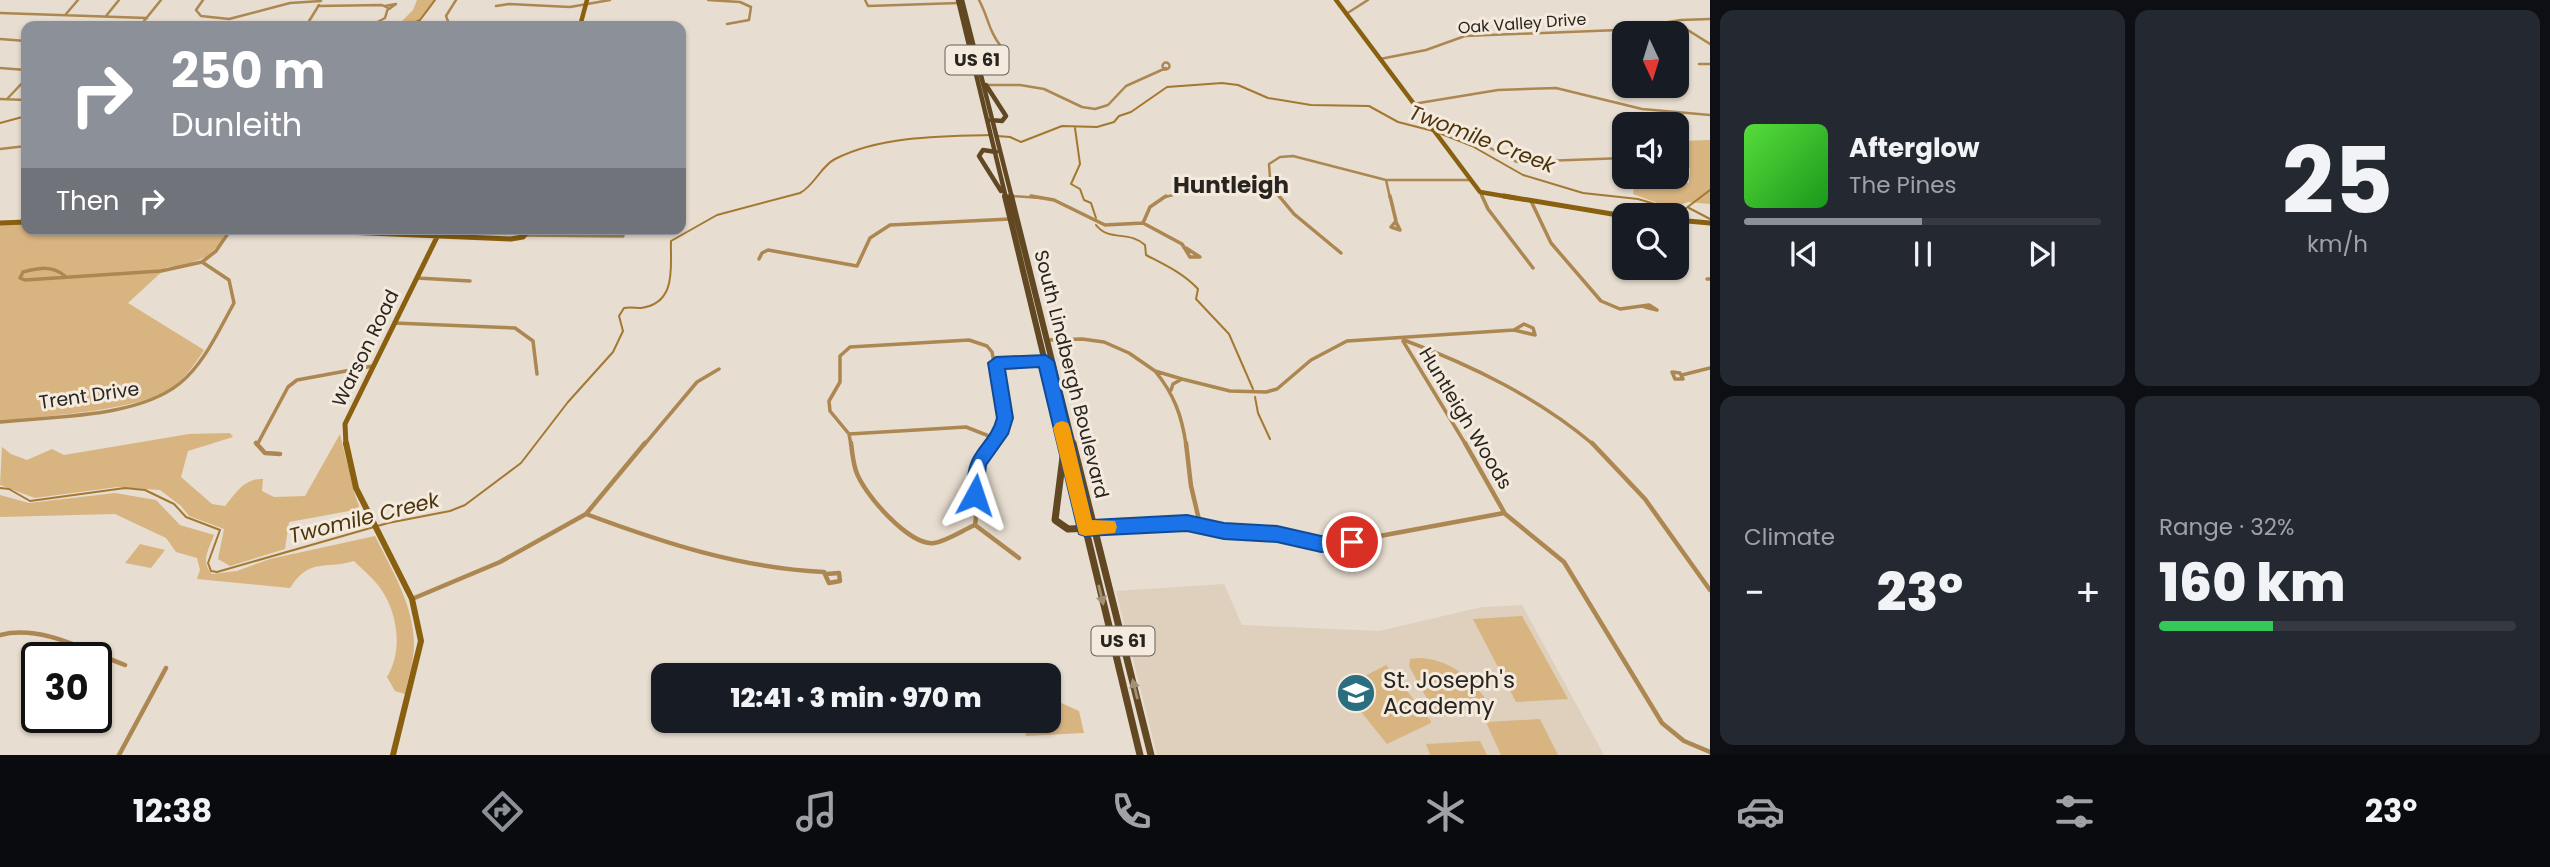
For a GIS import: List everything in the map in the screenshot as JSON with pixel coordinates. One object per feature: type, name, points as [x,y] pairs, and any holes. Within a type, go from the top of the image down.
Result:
[{"type":"main road","name":"South Lindbergh Boulevard","points":[[960,1],[984,83],[992,121],[992,150],[1047,340],[1152,755]]},
{"type":"main road","name":"South Lindbergh Boulevard","points":[[960,1],[984,116],[1001,155],[1010,219],[1140,755]]},
{"type":"main road","points":[[984,83],[1006,116],[1002,121],[992,121],[984,116]]},
{"type":"main road","points":[[1001,155],[992,150],[983,150],[979,156],[1007,196]]},
{"type":"main road","points":[[1064,440],[1055,520],[1062,527],[1095,528]]},
{"type":"street","points":[[66,15],[78,0]]},
{"type":"street","points":[[106,16],[119,0]]},
{"type":"street","points":[[144,21],[161,0]]},
{"type":"street","points":[[203,0],[196,10],[209,19],[229,19],[290,3],[321,1]]},
{"type":"street","points":[[449,21],[446,16],[456,0]]},
{"type":"street","points":[[496,6],[508,1],[529,6],[610,0]]},
{"type":"street","points":[[708,0],[740,2],[751,7],[749,20],[727,24]]},
{"type":"street","points":[[865,0],[868,6],[960,1]]},
{"type":"street","points":[[977,60],[995,57],[1002,48],[990,33],[987,15],[979,0]]},
{"type":"street","points":[[1336,0],[1480,192],[1488,209],[1533,268]]},
{"type":"street","points":[[1346,14],[1368,0]]},
{"type":"street","points":[[309,21],[321,1]]},
{"type":"street","points":[[581,21],[587,2]]},
{"type":"street","points":[[318,6],[387,8],[385,18],[379,21]]},
{"type":"street","points":[[0,13],[147,18]]},
{"type":"street","name":"Oak Valley Drive","points":[[1674,21],[1710,19]]},
{"type":"street","name":"Oak Valley Drive","points":[[1380,59],[1426,50],[1465,36],[1612,30]]},
{"type":"street","points":[[1689,31],[1710,44]]},
{"type":"street","points":[[0,39],[21,41]]},
{"type":"street","points":[[1699,64],[1710,64]]},
{"type":"street","points":[[0,68],[21,70]]},
{"type":"street","points":[[984,83],[1052,91],[1076,106],[1102,108],[1111,102],[1120,89],[1166,68]]},
{"type":"street","points":[[7,99],[21,84]]},
{"type":"street","points":[[1413,104],[1498,90],[1556,88],[1642,109],[1710,115]]},
{"type":"street","points":[[0,99],[21,100]]},
{"type":"street","points":[[1430,126],[1461,133],[1517,162],[1612,158]]},
{"type":"street","points":[[0,149],[21,147]]},
{"type":"street","points":[[1341,253],[1282,201],[1268,180],[1269,164],[1280,157],[1301,156],[1386,180],[1469,180]]},
{"type":"street","points":[[1386,180],[1396,222]]},
{"type":"street","points":[[1143,223],[1148,206],[1153,201],[1195,188]]},
{"type":"street","points":[[1480,192],[1496,197],[1612,214]]},
{"type":"street","points":[[1007,196],[1035,196],[1054,200],[1105,225],[1143,223],[1186,248]]},
{"type":"street","points":[[1530,200],[1551,243],[1601,301],[1620,309],[1645,307]]},
{"type":"street","points":[[759,259],[764,251],[768,250],[857,266],[870,237],[890,225],[1010,219]]},
{"type":"street","points":[[1689,221],[1710,223]]},
{"type":"street","points":[[0,223],[21,222]]},
{"type":"street","points":[[65,276],[57,269],[36,268],[23,272],[20,278],[65,276],[182,267],[202,261],[216,251],[227,235]]},
{"type":"street","points":[[415,235],[512,239],[524,236],[622,236]]},
{"type":"street","name":"Warson Road","points":[[393,755],[421,641],[411,599],[356,488],[344,436],[350,410],[438,236]]},
{"type":"street","name":"Trent Drive","points":[[0,422],[140,403],[162,396],[180,383],[234,303],[229,281],[202,261]]},
{"type":"street","points":[[417,278],[470,281]]},
{"type":"street","points":[[394,323],[515,328],[533,341],[537,374]]},
{"type":"street","name":"Huntleigh Woods","points":[[1155,371],[1244,393],[1260,393],[1277,389],[1336,344],[1368,339],[1514,330],[1535,335],[1533,328],[1524,324],[1514,330]]},
{"type":"street","name":"Huntleigh Woods","points":[[1047,340],[1083,338],[1104,342],[1129,353],[1155,371],[1171,390],[1181,412],[1192,493],[1200,524]]},
{"type":"street","name":"Huntleigh Woods","points":[[1402,339],[1494,491],[1504,513],[1564,562],[1662,723],[1684,741],[1710,752]]},
{"type":"street","name":"Huntleigh Woods","points":[[1402,339],[1479,369],[1532,398],[1580,433],[1640,493],[1710,590]]},
{"type":"street","points":[[969,340],[987,346],[996,363],[1005,418],[1003,429],[977,463],[975,477],[978,512],[975,524],[934,543],[918,539],[887,515],[861,483],[852,456],[849,434],[830,411],[829,401],[840,382],[839,362],[846,349],[860,345],[969,340]]},
{"type":"street","points":[[996,363],[1046,361]]},
{"type":"street","points":[[280,454],[265,453],[256,444],[292,383],[304,377],[373,366]]},
{"type":"street","points":[[1682,375],[1710,368]]},
{"type":"street","points":[[411,599],[500,562],[586,514],[697,382],[719,369]]},
{"type":"street","points":[[1171,390],[1174,384],[1182,379]]},
{"type":"street","points":[[849,434],[966,427],[994,438]]},
{"type":"street","name":"Huntleigh Woods","points":[[1095,528],[1200,524],[1216,530],[1260,532],[1331,545],[1504,513]]},
{"type":"street","points":[[586,514],[729,563],[765,570],[827,574]]},
{"type":"street","points":[[975,524],[1019,558]]},
{"type":"street","points":[[0,635],[15,631],[36,634],[125,665]]},
{"type":"street","points":[[119,755],[166,668]]},
{"type":"shaded area","points":[[417,0],[436,0],[417,21],[402,21],[413,10]]},
{"type":"shaded area","points":[[1710,140],[1710,204],[1658,203],[1633,194],[1634,189],[1689,189],[1689,141]]},
{"type":"shaded area","points":[[0,224],[21,224],[21,235],[224,235],[219,245],[206,257],[183,266],[167,267],[128,303],[204,350],[173,387],[139,402],[116,407],[0,421]]},
{"type":"shaded area","points":[[230,433],[233,437],[188,451],[181,477],[212,504],[225,506],[241,487],[256,479],[263,479],[262,491],[274,497],[305,496],[340,434],[360,509],[289,522],[285,549],[230,566],[218,559],[224,529],[189,516],[181,506],[160,490],[117,487],[35,498],[0,485],[2,447],[27,460],[52,449],[64,455],[189,434]]},
{"type":"shaded area","points":[[115,493],[156,500],[180,525],[214,535],[206,560],[212,574],[237,571],[270,559],[375,536],[401,589],[413,631],[413,657],[405,694],[395,691],[387,677],[397,644],[395,621],[387,599],[378,585],[354,561],[311,568],[297,578],[290,588],[197,579],[200,570],[197,558],[176,552],[166,538],[115,514],[0,517],[0,495],[29,503]]},
{"type":"shaded area","points":[[140,544],[165,550],[151,568],[125,563]]},
{"type":"shaded area","name":"St. Joseph's Academy","points":[[1224,584],[1242,625],[1379,631],[1482,607],[1522,605],[1604,755],[1157,755],[1116,591]]},
{"type":"shaded area","points":[[1522,616],[1568,699],[1516,702],[1473,619]]},
{"type":"shaded area","points":[[1418,658],[1448,665],[1472,682],[1485,698],[1465,710],[1442,717],[1435,713],[1409,666],[1410,659]]},
{"type":"shaded area","points":[[1386,665],[1431,721],[1387,744],[1342,688]]},
{"type":"shaded area","points":[[1061,703],[1079,711],[1084,733],[1026,736],[1025,733],[1061,733]]},
{"type":"shaded area","points":[[1540,719],[1558,755],[1501,755],[1486,722]]},
{"type":"shaded area","points":[[1480,741],[1487,755],[1430,755],[1426,744]]},
{"type":"waterway","points":[[418,21],[435,0]]},
{"type":"waterway","name":"Twomile Creek","points":[[997,136],[1010,137],[1021,142],[1062,126],[1097,127],[1114,122],[1119,116],[1131,112],[1167,87],[1222,83],[1238,85],[1268,98],[1311,105],[1369,106],[1398,122],[1433,131]]},
{"type":"waterway","points":[[0,123],[21,117]]},
{"type":"waterway","points":[[1075,128],[1080,164],[1071,184],[1080,189],[1084,200],[1091,203],[1096,218]]},
{"type":"waterway","name":"Twomile Creek","points":[[1439,133],[1472,146],[1523,175],[1583,193],[1638,199],[1678,211],[1685,209],[1710,190]]},
{"type":"waterway","name":"Twomile Creek","points":[[686,233],[717,215],[800,193],[830,162],[853,151],[911,139],[991,135]]},
{"type":"waterway","points":[[1689,208],[1710,219]]},
{"type":"waterway","points":[[1096,225],[1107,233],[1139,241],[1145,245],[1146,255],[1180,274],[1198,289],[1196,299],[1229,334],[1253,389]]},
{"type":"waterway","name":"Twomile Creek","points":[[0,488],[9,489],[30,501],[125,488],[145,490],[174,504],[186,517],[220,530],[208,563],[211,571],[217,572],[388,523],[450,511],[465,505],[521,463],[568,402],[613,352],[623,331],[619,316],[624,308],[641,308],[653,305],[661,299],[670,282],[671,241],[682,235]]},
{"type":"waterway","points":[[1255,397],[1258,413],[1270,439]]},
{"type":"slow traffic","points":[[1062,428],[1085,528],[1108,527]]},
{"type":"place","name":"St. Joseph's Academy","points":[[1356,693]]},
{"type":"district","name":"Huntleigh","points":[[1231,185]]},
{"type":"route","points":[[975,495],[977,463],[1003,429],[1005,418],[996,363],[1046,361],[1085,528],[1187,523],[1224,531],[1277,534],[1321,544],[1352,542]]}]
